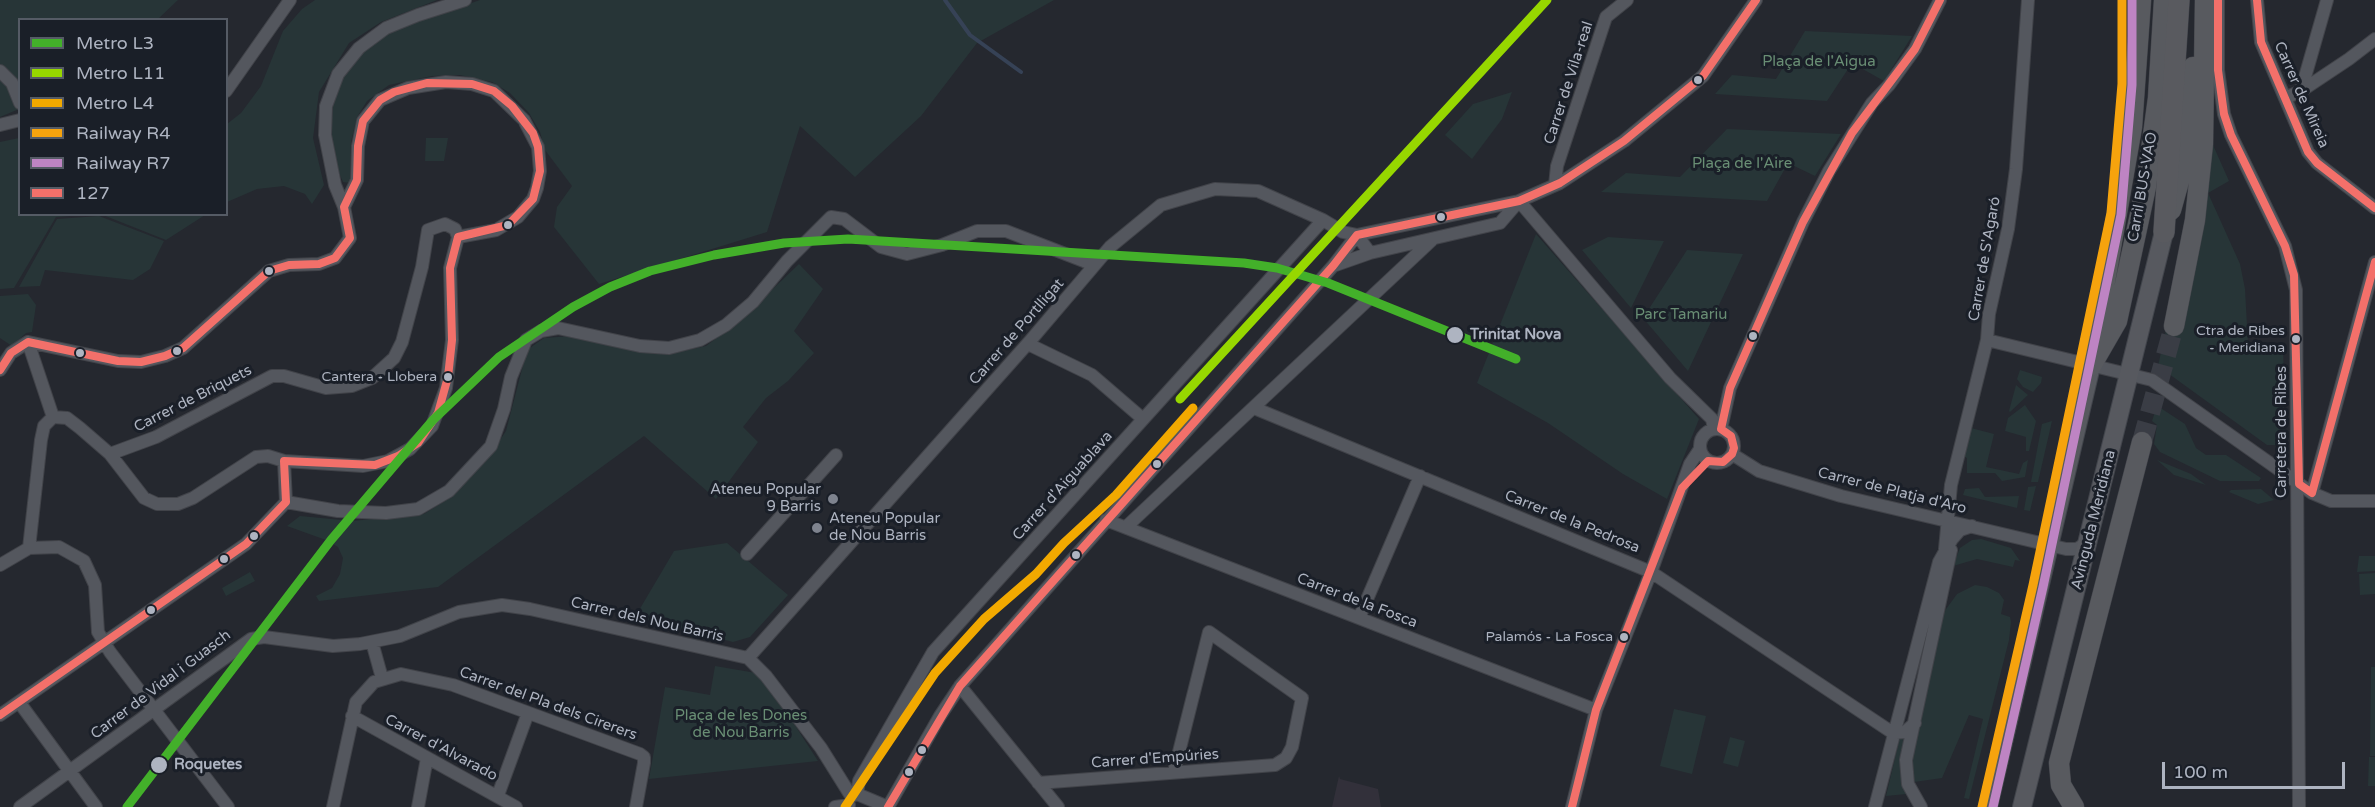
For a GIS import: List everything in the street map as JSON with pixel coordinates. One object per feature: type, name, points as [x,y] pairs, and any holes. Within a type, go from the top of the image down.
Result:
[{"type":"highway","points":[[2091,366],[2130,138],[2141,0]]},
{"type":"highway","name":"Carril BUS-VAO","points":[[2091,366],[2117,321],[2146,187],[2158,98],[2164,0]]},
{"type":"highway","points":[[2164,232],[2179,0]]},
{"type":"highway","points":[[2164,232],[2181,174],[2198,0]]},
{"type":"highway","points":[[2174,326],[2195,220],[2203,144],[2205,0]]},
{"type":"highway","points":[[2074,807],[2061,785],[2059,763],[2142,442]]},
{"type":"main road","name":"Avinguda Meridiana","points":[[2022,807],[2164,232]]},
{"type":"main road","points":[[1990,800],[2091,366]]},
{"type":"street","points":[[228,88],[290,0]]},
{"type":"street","points":[[0,370],[11,353],[28,342],[118,361],[141,362],[165,357],[183,348],[269,272],[289,265],[319,264],[335,258],[350,238],[344,207],[335,185],[325,144],[325,121],[331,88],[338,74],[359,48],[376,34],[417,15],[465,0]]},
{"type":"street","name":"Carrer de Vila-real","points":[[1555,185],[1557,166],[1606,17],[1627,0]]},
{"type":"street","points":[[835,807],[852,801],[888,807],[943,711],[960,686],[1121,502],[1333,266],[1357,235],[1519,201],[1555,185],[1624,141],[1702,76],[1756,0]]},
{"type":"street","points":[[1572,807],[1596,710],[1652,572],[1690,464],[1700,449],[1703,435],[1717,429],[1730,388],[1803,222],[1829,171],[1872,103],[1899,73],[1915,49],[1941,0]]},
{"type":"street","name":"Carrer de S'Agaró","points":[[1945,549],[1951,485],[1987,340],[1989,314],[2008,229],[2016,169],[2028,0]]},
{"type":"street","name":"Carretera de Ribes","points":[[2218,0],[2218,78],[2224,114],[2231,135],[2285,246],[2294,275],[2299,484],[2296,536],[2299,807]]},
{"type":"street","name":"Carrer de Mireia","points":[[2257,0],[2261,42],[2311,157],[2375,208]]},
{"type":"street","points":[[2301,91],[2327,0]]},
{"type":"street","points":[[2285,98],[2301,91],[2349,60],[2375,39]]},
{"type":"street","points":[[0,71],[12,83],[18,98]]},
{"type":"street","points":[[29,548],[41,440],[44,426],[53,417],[67,418],[110,454],[144,498],[157,504],[178,504],[193,498],[256,457],[268,456],[284,461],[375,465],[410,449],[425,435],[440,406],[451,363],[449,278],[458,237],[485,233],[508,225],[532,199],[537,188],[540,159],[533,133],[512,106],[495,91],[472,84],[427,83],[394,92],[380,100],[363,121],[355,186],[344,207]]},
{"type":"street","points":[[0,125],[18,120]]},
{"type":"street","points":[[335,185],[348,189],[355,186]]},
{"type":"street","name":"Carrer de Portlligat","points":[[748,658],[1028,344],[1110,247],[1161,205],[1215,189],[1258,191],[1323,220],[1343,232],[1357,235]]},
{"type":"street","points":[[1519,201],[1670,378],[1712,419],[1717,429],[1731,436],[1734,442],[1732,454],[1723,462],[1708,461],[1682,488]]},
{"type":"street","points":[[1333,266],[1370,253],[1500,223],[1519,201]]},
{"type":"street","points":[[286,502],[338,511],[386,513],[418,509],[449,491],[491,446],[504,409],[514,368],[526,340],[541,331],[558,328],[649,347],[669,348],[700,340],[726,326],[753,302],[827,219],[840,217],[881,247],[907,254],[942,245],[977,231],[1006,231],[1094,265]]},
{"type":"street","name":"Carrer d'Aiguablava","points":[[852,801],[859,781],[933,652],[1323,220]]},
{"type":"street","name":"Carrer de Briquets","points":[[110,454],[156,437],[272,376],[285,376],[326,388],[352,386],[372,378],[394,358],[402,342],[422,267],[428,230],[445,224],[455,229],[458,237]]},
{"type":"street","points":[[1357,235],[1370,253]]},
{"type":"street","points":[[1126,527],[1433,239]]},
{"type":"street","points":[[2312,492],[2372,281],[2375,262]]},
{"type":"street","points":[[1987,340],[2152,380],[2312,492],[2331,501],[2375,501]]},
{"type":"street","points":[[28,342],[53,417]]},
{"type":"street","points":[[1028,344],[1092,375],[1143,419]]},
{"type":"street","name":"Carrer de la Pedrosa","points":[[1254,408],[1652,572],[1893,733]]},
{"type":"street","points":[[1700,449],[1708,461]]},
{"type":"street","name":"Carrer de Platja d'Aro","points":[[1732,454],[1759,471],[1830,493],[2049,545],[2077,549],[2089,541]]},
{"type":"street","points":[[747,554],[836,455]]},
{"type":"street","points":[[0,715],[239,550],[286,502],[284,461]]},
{"type":"street","points":[[1359,618],[1420,476]]},
{"type":"street","points":[[1121,502],[1135,517]]},
{"type":"street","name":"Carrer de la Fosca","points":[[1106,519],[1596,710]]},
{"type":"street","points":[[1875,807],[1937,569],[1945,549],[1956,534],[1972,526]]},
{"type":"street","points":[[1921,807],[1914,798],[1906,773],[1914,723],[1956,534]]},
{"type":"street","points":[[0,566],[29,548],[60,546],[84,561],[95,585],[98,632],[228,807]]},
{"type":"street","name":"Carrer dels Nou Barris","points":[[372,642],[400,636],[459,612],[502,605],[530,609],[748,658]]},
{"type":"street","name":"Carrer d'Empúries","points":[[1038,783],[1275,765],[1286,758],[1292,747],[1302,698],[1209,632],[1174,772]]},
{"type":"street","name":"Carrer de Vidal i Guasch","points":[[20,807],[240,645],[255,638],[333,646],[372,642]]},
{"type":"street","points":[[333,807],[352,716],[359,697],[387,676],[372,642]]},
{"type":"street","points":[[748,658],[766,676],[821,748],[852,801]]},
{"type":"street","name":"Carrer del Pla dels Cirerers","points":[[387,676],[409,674],[437,680],[644,757],[636,807]]},
{"type":"street","points":[[960,686],[1058,807]]},
{"type":"street","points":[[19,702],[96,807]]},
{"type":"street","points":[[498,795],[528,712]]},
{"type":"street","name":"Carrer d'Alvarado","points":[[352,716],[516,807]]},
{"type":"street","points":[[1893,733],[1905,732],[1914,723]]},
{"type":"street","points":[[418,807],[427,758]]},
{"type":"shaded area","points":[[1339,776],[1340,779],[1378,789],[1381,807],[1332,807]]},
{"type":"green space","points":[[0,0],[178,0],[159,18],[18,18],[18,109],[0,117]]},
{"type":"green space","points":[[315,0],[437,0],[381,22],[349,43],[319,92],[313,138],[324,185],[312,204],[305,194],[284,186],[257,189],[228,202],[228,123],[241,113],[261,86],[283,31],[302,9]]},
{"type":"green space","points":[[480,0],[1054,0],[977,43],[921,116],[855,177],[800,126],[767,232],[599,284],[554,227],[557,207],[572,186],[545,150],[540,132],[529,113],[510,93],[492,82],[460,75],[432,76],[389,85],[367,101],[357,117],[351,142],[350,183],[343,182],[337,168],[330,138],[334,96],[339,81],[365,49],[389,32]]},
{"type":"green space","name":"Plaça de l'Aigua","points":[[1805,31],[1912,36],[1884,81],[1852,63],[1827,101],[1715,94],[1732,75],[1776,79]]},
{"type":"green space","points":[[1512,92],[1502,119],[1472,159],[1445,135],[1473,104]]},
{"type":"green space","name":"Plaça de l'Aire","points":[[1727,129],[1841,134],[1815,176],[1788,163],[1767,201],[1601,192],[1626,173],[1680,177]]},
{"type":"green space","points":[[2209,136],[2229,181],[2208,193],[2240,264],[2245,289],[2248,344],[2283,343],[2285,440],[2282,445],[2267,445],[2158,366]]},
{"type":"green space","points":[[18,138],[18,216],[70,216],[56,217],[14,288],[0,289],[0,142]]},
{"type":"green space","points":[[426,138],[448,138],[444,161],[425,161]]},
{"type":"green space","points":[[99,216],[164,241],[150,269],[133,280],[45,270],[40,286],[19,287],[57,219]]},
{"type":"green space","points":[[106,216],[203,216],[166,240]]},
{"type":"green space","points":[[1536,234],[1699,419],[1667,499],[1623,474],[1548,423],[1477,383]]},
{"type":"green space","name":"Parc Tamariu","points":[[1608,237],[1664,241],[1631,308],[1582,250]]},
{"type":"green space","name":"Parc Tamariu","points":[[1687,250],[1743,254],[1688,371],[1643,318]]},
{"type":"green space","points":[[799,264],[823,289],[794,331],[814,353],[788,381],[766,398],[743,427],[758,442],[716,499],[644,436],[438,587],[319,601],[316,596],[332,588],[340,574],[343,558],[338,547],[326,540],[287,526],[300,516],[352,521],[424,514],[454,495],[490,455],[506,431],[527,350],[544,338],[571,336],[669,354],[706,346],[738,322]]},
{"type":"green space","points":[[28,294],[36,305],[32,332],[26,333],[12,346],[0,338],[0,296]]},
{"type":"green space","points":[[2020,370],[2042,377],[2041,383],[2033,392],[2023,387],[2017,379]]},
{"type":"green space","points":[[2016,385],[2028,395],[2010,412],[2009,411]]},
{"type":"green space","points":[[2025,405],[2036,421],[2029,451],[2026,451],[2026,437],[2005,431],[2008,418]]},
{"type":"green space","points":[[2159,407],[2185,424],[2196,448],[2206,455],[2226,455],[2261,478],[2259,481],[2220,481],[2160,452],[2154,444],[2157,425],[2152,421]]},
{"type":"green space","points":[[2052,421],[2038,482],[2031,482],[2042,424]]},
{"type":"green space","points":[[1971,428],[1994,434],[1986,467],[2019,474],[2023,463],[2028,460],[2025,477],[2002,481],[1995,473],[1967,473],[1967,458],[1963,456]]},
{"type":"green space","points":[[2157,460],[2191,474],[2206,485],[2174,475]]},
{"type":"green space","points":[[2036,486],[2030,511],[2024,510],[2028,487]]},
{"type":"green space","points":[[1979,488],[1985,497],[2019,496],[2017,508],[1963,495],[1965,489]]},
{"type":"green space","points":[[2261,489],[2274,500],[2258,504],[2229,492],[2231,490]]},
{"type":"green space","points":[[1981,539],[2011,548],[2020,561],[2015,560],[2013,567],[1977,559],[1953,566],[1960,548],[1972,540]]},
{"type":"green space","points":[[727,543],[788,595],[750,637],[733,642],[635,617],[674,551]]},
{"type":"green space","points":[[2359,556],[2375,556],[2375,571],[2357,572]]},
{"type":"green space","points":[[250,572],[255,581],[226,596],[222,588]]},
{"type":"green space","points":[[2375,573],[2375,594],[2360,595],[2359,574]]},
{"type":"green space","points":[[1975,585],[1987,587],[1999,593],[2004,600],[2001,614],[2010,617],[2011,622],[2009,640],[1969,799],[1964,798],[1983,719],[1969,715],[1942,778],[1914,782],[1911,764],[1944,612],[1957,594]]},
{"type":"green space","name":"Plaça de les Dones de Nou Barris","points":[[715,666],[756,673],[769,685],[818,761],[649,779],[665,687],[710,695]]},
{"type":"green space","points":[[2371,667],[2375,667],[2375,756],[2370,756]]},
{"type":"green space","points":[[1674,709],[1706,716],[1692,774],[1660,766]]},
{"type":"green space","points":[[1730,737],[1745,741],[1738,767],[1723,763]]},
{"type":"green space","points":[[1900,737],[1904,738],[1901,773],[1906,794],[1886,796]]},
{"type":"green space","points":[[2369,757],[2375,757],[2375,786],[2368,786]]},
{"type":"waterway","points":[[945,0],[970,35],[1021,72]]},
{"type":"tunnel","points":[[2142,442],[2174,326]]},
{"type":"metro line","name":"L11","points":[[1180,399],[1547,0]]},
{"type":"metro line","name":"L3","points":[[127,807],[331,540],[433,420],[499,357],[573,307],[610,287],[650,271],[714,255],[784,243],[848,239],[1244,263],[1277,268],[1328,283],[1516,359]]},
{"type":"metro line","name":"L4","points":[[845,807],[935,673],[984,619],[1036,574],[1064,543],[1116,495],[1193,408]]},
{"type":"rail line","name":"R4","points":[[1982,807],[2033,585],[2111,213],[2122,84],[2122,0]]},
{"type":"rail line","name":"R7","points":[[1993,807],[2043,587],[2121,215],[2132,85],[2132,0]]},
{"type":"transit line","name":"127","points":[[888,807],[960,686],[1333,266],[1357,235],[1519,201],[1560,183],[1624,141],[1703,76],[1756,0]]},
{"type":"transit line","name":"127","points":[[1572,807],[1596,710],[1682,488],[1708,461],[1723,462],[1732,454],[1734,448],[1731,436],[1721,429],[1730,388],[1803,222],[1852,133],[1915,49],[1940,0]]},
{"type":"transit line","name":"127","points":[[2218,0],[2218,70],[2224,114],[2231,135],[2285,246],[2294,275],[2299,484],[2312,493],[2375,262]]},
{"type":"transit line","name":"127","points":[[2257,0],[2261,42],[2308,152],[2317,163],[2375,208]]},
{"type":"transit line","name":"127","points":[[0,370],[11,353],[28,342],[118,361],[141,362],[165,356],[183,348],[269,271],[289,265],[319,264],[335,258],[350,238],[344,207],[357,180],[358,146],[363,121],[380,100],[394,92],[427,83],[472,84],[494,91],[512,106],[533,133],[538,147],[540,171],[533,199],[508,225],[458,237],[450,268],[452,340],[448,377],[438,413],[418,443],[398,456],[375,465],[284,461],[286,502],[246,544],[0,715]]},
{"type":"place","name":"Trinitat Nova","points":[[1455,335]]},
{"type":"place","name":"Ctra de Ribes - Meridiana","points":[[2296,339]]},
{"type":"place","name":"Cantera - Llobera","points":[[448,377]]},
{"type":"place","name":"Ateneu Popular 9 Barris","points":[[833,499]]},
{"type":"place","name":"Ateneu Popular de Nou Barris","points":[[817,528]]},
{"type":"place","name":"Palamós - La Fosca","points":[[1624,637]]},
{"type":"place","name":"Roquetes","points":[[159,765]]}]
